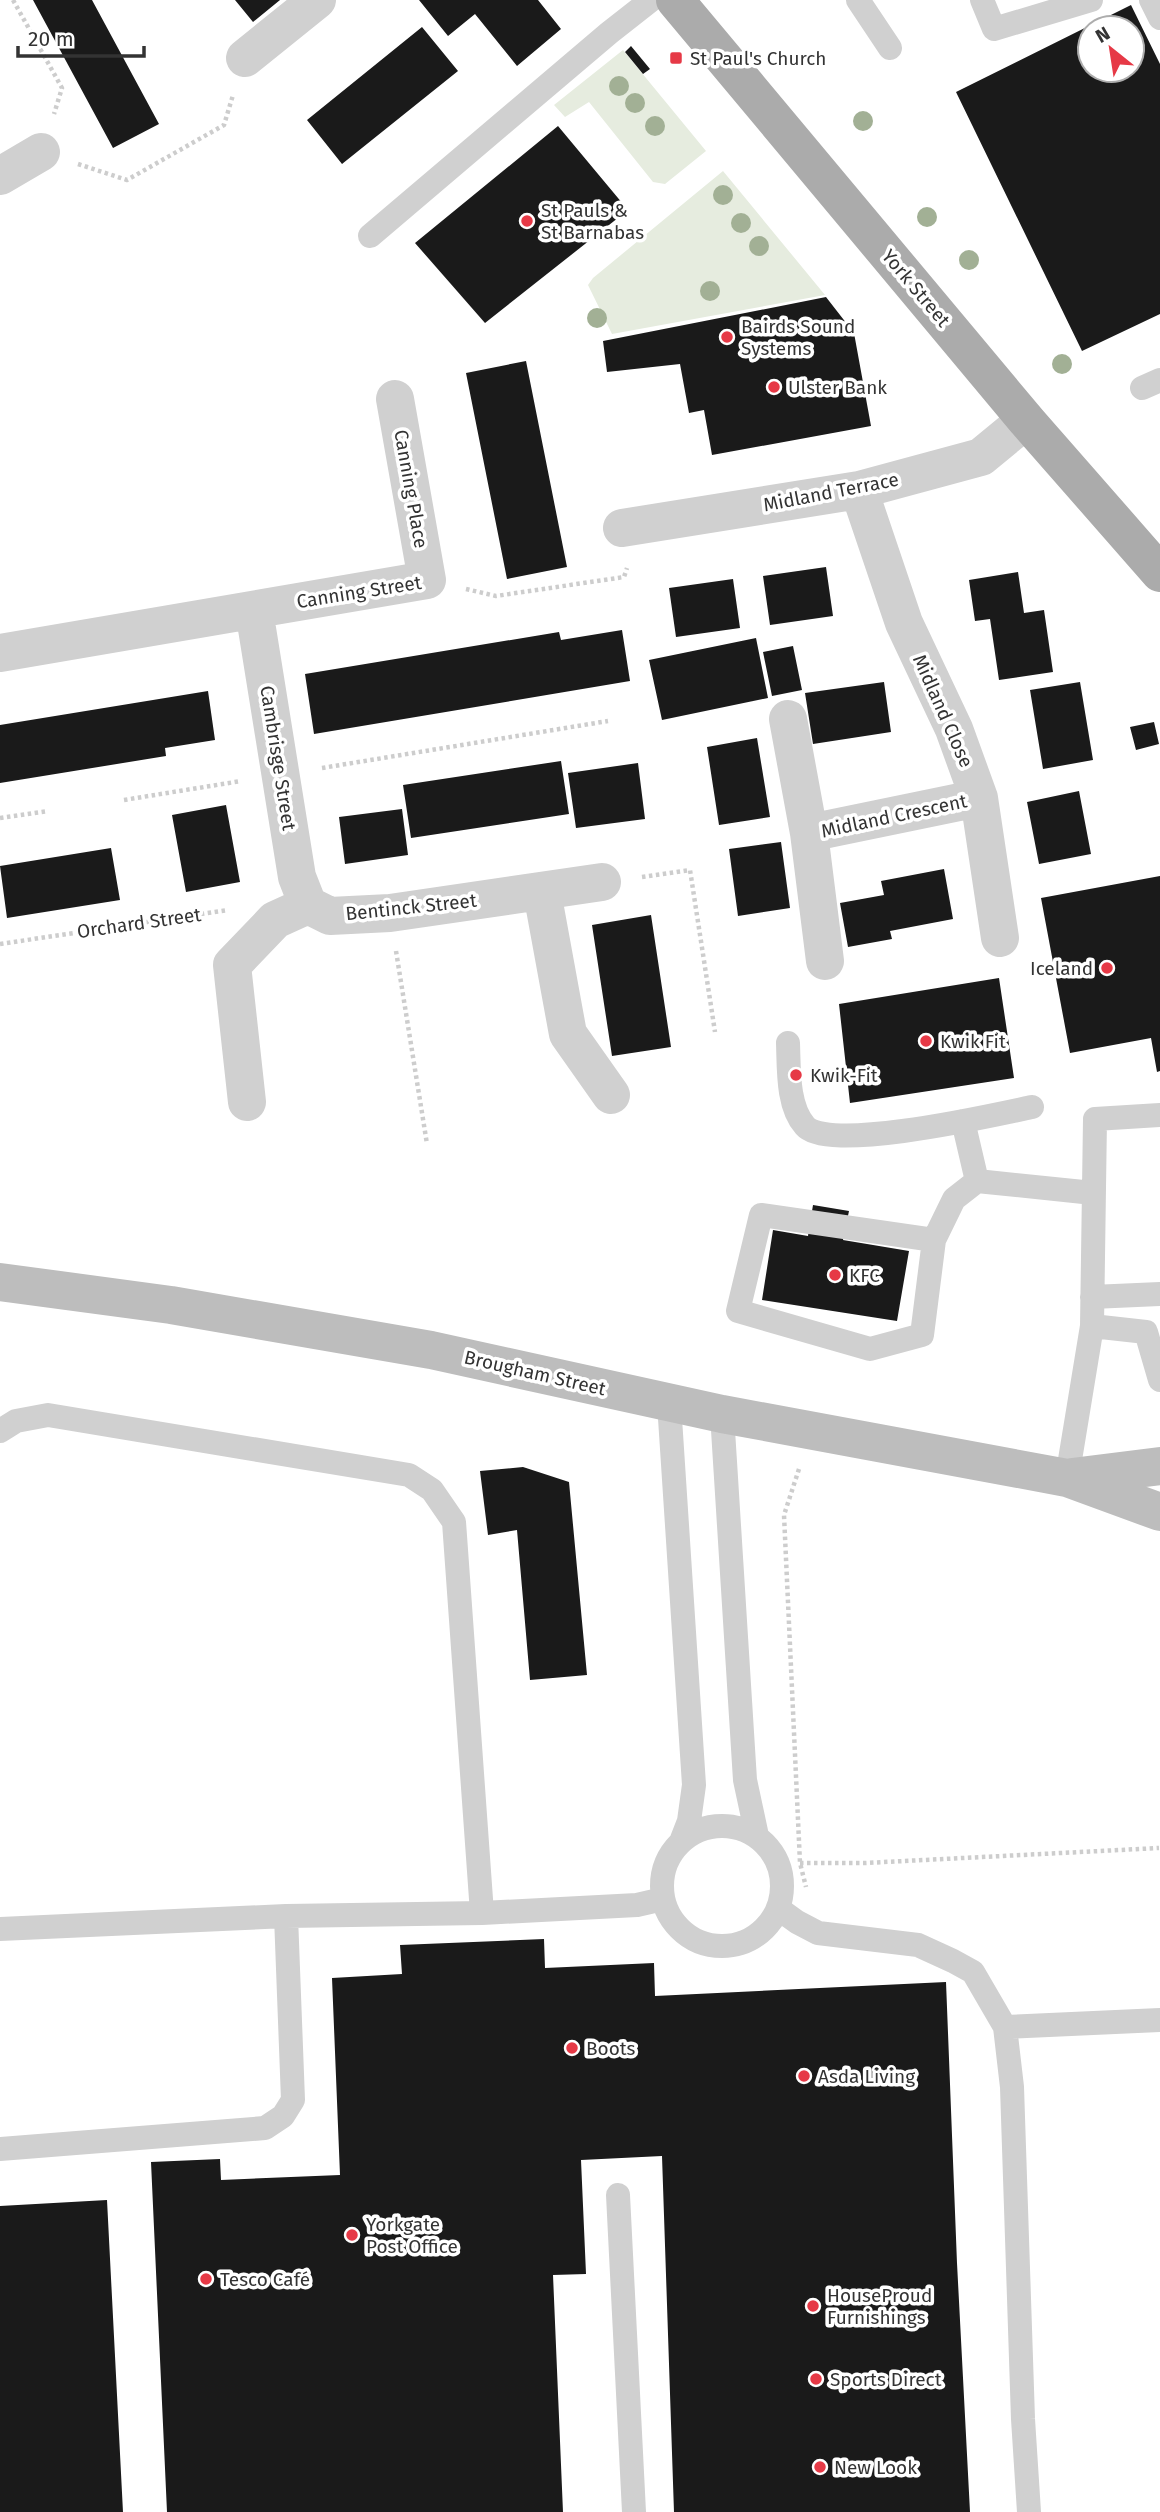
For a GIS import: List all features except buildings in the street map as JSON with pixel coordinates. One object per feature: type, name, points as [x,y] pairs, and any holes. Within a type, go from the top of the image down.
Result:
[{"type":"main road","name":"York Street","points":[[675,0],[1026,420],[1160,573]]},
{"type":"street","points":[[245,58],[317,0]]},
{"type":"street","points":[[0,176],[41,152]]},
{"type":"street","name":"Canning Place","points":[[395,399],[427,580]]},
{"type":"street","name":"Midland Terrace","points":[[622,528],[859,490],[981,457],[1026,420]]},
{"type":"street","name":"Midland Close","points":[[859,490],[904,623],[954,729],[979,798],[1000,938]]},
{"type":"street","name":"Canning Street","points":[[0,653],[427,580]]},
{"type":"street","name":"Cambrisge Street","points":[[254,610],[297,877],[291,912]]},
{"type":"street","name":"Midland Crescent","points":[[788,719],[809,834],[825,961]]},
{"type":"street","name":"Midland Crescent","points":[[809,834],[979,798]]},
{"type":"street","name":"Bentinck Street","points":[[291,912],[330,916],[390,913],[602,882]]},
{"type":"street","points":[[542,891],[568,1034],[611,1095]]},
{"type":"street","points":[[247,1102],[232,965],[291,912]]},
{"type":"street","name":"Brougham Street","points":[[0,1282],[171,1305],[431,1350],[722,1414],[1067,1478],[1160,1512]]},
{"type":"street","name":"Brougham Street","points":[[1067,1478],[1160,1466]]},
{"type":"lane","points":[[370,236],[651,0]]},
{"type":"lane","points":[[858,0],[890,48]]},
{"type":"lane","points":[[982,0],[994,29],[1091,0]]},
{"type":"lane","points":[[1151,0],[1160,18]]},
{"type":"lane","points":[[788,1043],[791,1098],[805,1127],[826,1136],[862,1136],[963,1121],[1031,1107]]},
{"type":"lane","points":[[1067,1478],[1091,1326],[1095,1119],[1160,1115]]},
{"type":"lane","points":[[963,1121],[977,1181]]},
{"type":"lane","points":[[934,1240],[761,1216],[738,1311],[870,1349],[922,1335],[934,1240],[954,1199],[977,1181],[1093,1193]]},
{"type":"lane","points":[[1092,1297],[1160,1294]]},
{"type":"lane","points":[[1091,1326],[1146,1332],[1160,1380]]},
{"type":"lane","points":[[669,1403],[694,1785],[689,1821],[663,1873],[663,1899],[667,1912],[678,1928],[694,1940],[713,1946],[733,1946],[752,1939],[768,1926],[779,1909],[783,1889],[780,1869],[772,1850],[757,1836],[739,1828],[719,1825],[699,1829],[682,1839]]},
{"type":"lane","points":[[722,1414],[744,1780],[757,1836]]},
{"type":"lane","points":[[0,1431],[16,1421],[48,1415],[409,1475],[432,1490],[454,1522],[482,1913]]},
{"type":"lane","points":[[0,1929],[286,1916],[482,1913],[637,1905],[663,1899]]},
{"type":"lane","points":[[779,1909],[818,1933],[918,1945],[953,1961],[973,1972],[1005,2027],[1012,2087],[1023,2420],[1029,2512]]},
{"type":"lane","points":[[0,2149],[265,2127],[283,2116],[293,2100],[286,1916]]},
{"type":"lane","points":[[1005,2027],[1160,2020]]},
{"type":"lane","points":[[618,2195],[634,2512]]},
{"type":"path","points":[[13,0],[62,88],[41,152],[127,180],[224,125],[245,58]]},
{"type":"path","name":"Canning Street","points":[[427,580],[496,596],[624,578],[628,570],[622,528]]},
{"type":"path","points":[[124,800],[608,721]]},
{"type":"path","points":[[0,818],[48,811]]},
{"type":"path","points":[[602,882],[690,870],[715,1032]]},
{"type":"path","name":"Orchard Street","points":[[0,944],[250,906],[291,912]]},
{"type":"path","points":[[390,913],[427,1144]]},
{"type":"path","points":[[811,1431],[784,1516],[800,1863],[818,1933]]},
{"type":"path","points":[[800,1863],[865,1863],[1158,1848]]},
{"type":"shaded area","points":[[623,50],[706,151],[665,184],[653,182],[589,102],[565,117],[554,105]]},
{"type":"shaded area","points":[[723,171],[825,295],[612,334],[588,285],[593,278]]},
{"type":"place","name":"St Paul's Church","points":[[676,58]]},
{"type":"place","name":"St Pauls & St Barnabas","points":[[527,221]]},
{"type":"place","name":"Bairds Sound Systems","points":[[727,337]]},
{"type":"place","name":"Ulster Bank","points":[[774,387]]},
{"type":"place","name":"Iceland","points":[[1107,968]]},
{"type":"place","name":"Kwik Fit","points":[[926,1041]]},
{"type":"place","name":"Kwik-Fit","points":[[796,1075]]},
{"type":"place","name":"KFC","points":[[835,1275]]},
{"type":"place","name":"Boots","points":[[572,2048]]},
{"type":"place","name":"Asda Living","points":[[804,2076]]},
{"type":"place","name":"Yorkgate Post Office","points":[[352,2235]]},
{"type":"place","name":"Tesco Café","points":[[206,2279]]},
{"type":"place","name":"HouseProud Furnishings","points":[[813,2306]]},
{"type":"place","name":"Sports Direct","points":[[816,2379]]},
{"type":"place","name":"New Look","points":[[820,2467]]}]
